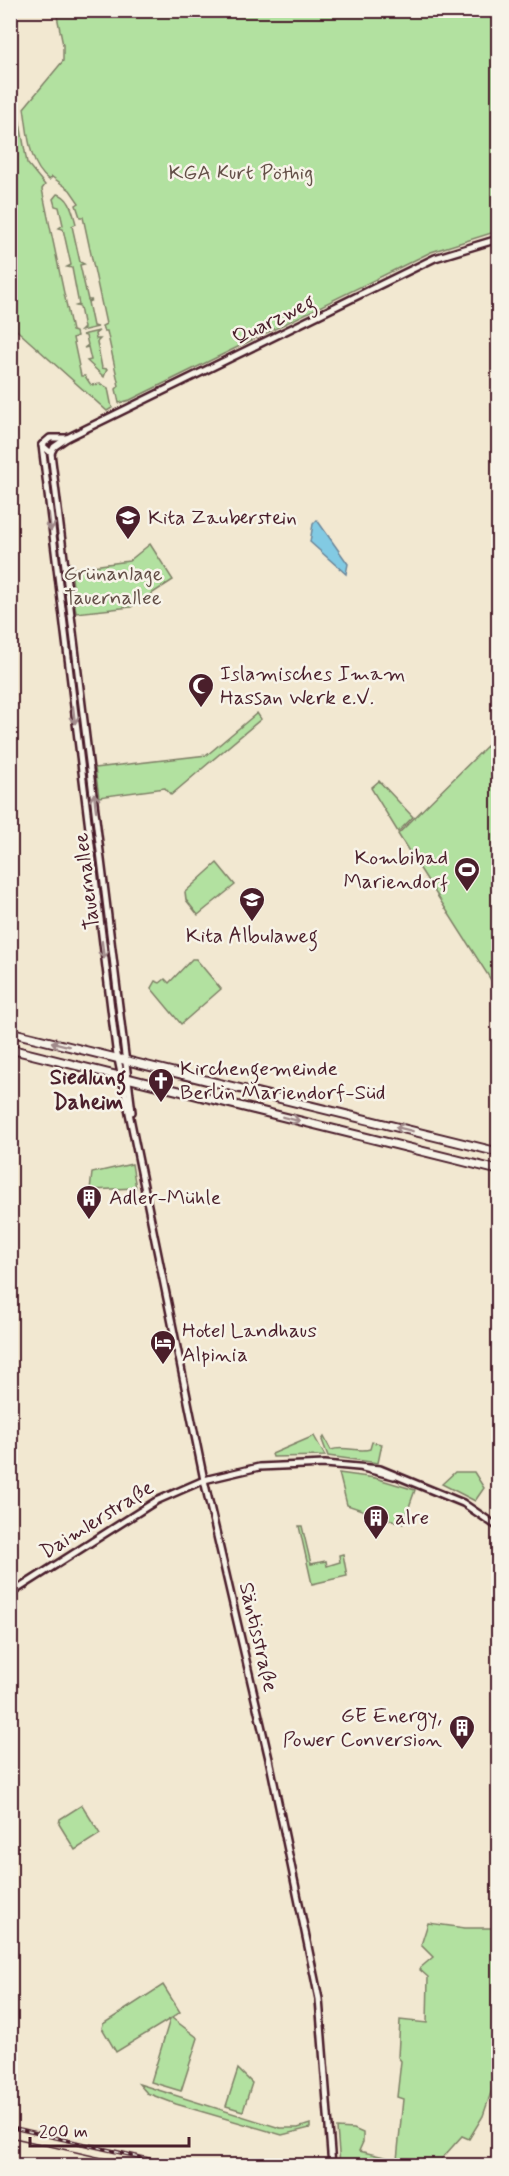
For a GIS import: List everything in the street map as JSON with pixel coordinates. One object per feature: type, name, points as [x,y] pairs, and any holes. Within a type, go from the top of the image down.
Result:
[{"type":"main road","points":[[10,1032],[498,1152]]},
{"type":"main road","points":[[10,1049],[498,1170]]},
{"type":"street","name":"Quarzweg","points":[[51,453],[54,447],[68,438],[435,258],[498,239]]},
{"type":"street","name":"Quarzweg","points":[[42,445],[50,438],[68,438]]},
{"type":"street","points":[[42,445],[51,453]]},
{"type":"street","name":"Tauernallee","points":[[42,445],[81,773],[121,1077]]},
{"type":"street","name":"Tauernallee","points":[[51,453],[127,1060]]},
{"type":"street","points":[[62,612],[71,611]]},
{"type":"street","points":[[81,773],[91,772]]},
{"type":"street","points":[[108,986],[117,985]]},
{"type":"street","name":"Säntisstraße","points":[[127,1060],[132,1119]]},
{"type":"street","name":"Säntisstraße","points":[[121,1077],[132,1119],[204,1480],[272,1770],[320,1999],[332,2166]]},
{"type":"street","name":"Daimlerstraße","points":[[10,1594],[141,1510],[204,1480],[243,1470],[294,1464],[384,1470],[463,1503],[498,1527]]},
{"type":"green space","name":"KGA Kurt Pöthig","points":[[56,11],[498,11],[498,231],[431,252],[130,400],[119,403],[116,389],[119,386],[107,331],[104,331],[102,326],[106,324],[83,217],[80,217],[76,205],[79,203],[70,190],[52,177],[49,180],[42,173],[33,157],[28,137],[24,108],[63,61],[63,45]]},
{"type":"green space","points":[[11,72],[27,163],[45,185],[42,189],[72,331],[76,332],[77,336],[73,338],[81,376],[85,376],[91,385],[101,384],[108,388],[112,408],[107,411],[11,325]]},
{"type":"green space","points":[[57,194],[68,201],[74,215],[76,224],[72,226],[80,262],[84,264],[80,265],[88,300],[92,300],[88,302],[93,326],[98,327],[81,331],[84,328],[80,307],[76,306],[79,305],[72,268],[67,267],[71,265],[63,229],[59,228],[63,225],[59,207],[55,206],[53,199]]},
{"type":"green space","points":[[99,331],[95,334],[96,339],[100,339],[97,342],[102,368],[107,369],[104,377],[87,361],[91,360],[88,347],[84,348],[88,345],[86,336],[82,335]]},
{"type":"green space","points":[[45,455],[50,461],[66,608],[64,608]]},
{"type":"green space","name":"Grünanlage Tauernallee","points":[[150,544],[173,580],[131,607],[76,613],[71,569],[129,561]]},
{"type":"green space","points":[[70,621],[87,762],[82,763],[65,622]]},
{"type":"green space","points":[[257,713],[261,719],[171,795],[165,788],[99,797],[95,768],[207,755]]},
{"type":"green space","name":"Kombibad Mariendorf","points":[[498,735],[498,991],[398,834]]},
{"type":"green space","points":[[379,781],[413,817],[398,832],[371,788]]},
{"type":"green space","points":[[217,863],[235,885],[198,915],[186,900],[185,892]]},
{"type":"green space","points":[[192,959],[196,959],[221,989],[181,1024],[151,988],[155,981],[160,983],[165,979],[169,983]]},
{"type":"green space","points":[[132,1164],[136,1188],[90,1190],[92,1173]]},
{"type":"green space","points":[[314,1436],[325,1456],[273,1457],[272,1454]]},
{"type":"green space","points":[[324,1437],[331,1450],[341,1448],[366,1450],[370,1449],[372,1442],[382,1444],[378,1463],[328,1456],[322,1440]]},
{"type":"green space","points":[[455,1472],[474,1472],[484,1488],[475,1501],[442,1484]]},
{"type":"green space","points":[[339,1473],[375,1478],[415,1490],[403,1524],[347,1505]]},
{"type":"green space","points":[[299,1526],[302,1526],[311,1564],[326,1561],[327,1566],[340,1562],[339,1555],[343,1554],[347,1576],[312,1584]]},
{"type":"green space","points":[[82,1805],[100,1834],[75,1850],[59,1824],[60,1819]]},
{"type":"green space","points":[[428,1923],[465,1928],[498,1928],[498,2072],[483,2116],[469,2139],[462,2136],[436,2165],[340,2165],[337,2128],[354,2129],[363,2133],[363,2142],[359,2151],[397,2160],[403,2099],[397,2097],[401,2061],[398,2057],[400,2020],[427,2023],[428,1977],[419,1969],[433,1957],[421,1945]]},
{"type":"green space","points":[[163,1985],[180,2012],[172,2018],[198,2038],[181,2091],[151,2082],[170,2019],[116,2052],[102,2028],[103,2024]]},
{"type":"green space","points":[[238,2069],[252,2083],[243,2111],[226,2106]]},
{"type":"green space","points":[[139,2084],[280,2128],[298,2128],[310,2124],[310,2128],[282,2135],[176,2104],[147,2093]]},
{"type":"water","points":[[317,520],[348,564],[346,574],[310,542],[313,524]]},
{"type":"tram line","points":[[10,2137],[137,2166]]},
{"type":"railway","points":[[10,2127],[178,2166]]},
{"type":"place","name":"Kita Zauberstein","points":[[128,541]]},
{"type":"place","name":"Islamisches Imam Hassan Werk e.V.","points":[[201,709]]},
{"type":"place","name":"Kombibad Mariendorf","points":[[467,893]]},
{"type":"place","name":"Kita Albulaweg","points":[[252,923]]},
{"type":"place","name":"Kirchengemeinde Berlin Mariendorf-Süd","points":[[161,1104]]},
{"type":"place","name":"Adler-Mühle","points":[[89,1221]]},
{"type":"place","name":"Hotel Landhaus Alpinia","points":[[163,1366]]},
{"type":"place","name":"alre","points":[[376,1541]]},
{"type":"place","name":"GE Energy, Power Conversion","points":[[462,1751]]},
{"type":"district","name":"Siedlung Daheim","points":[[88,1090]]}]
